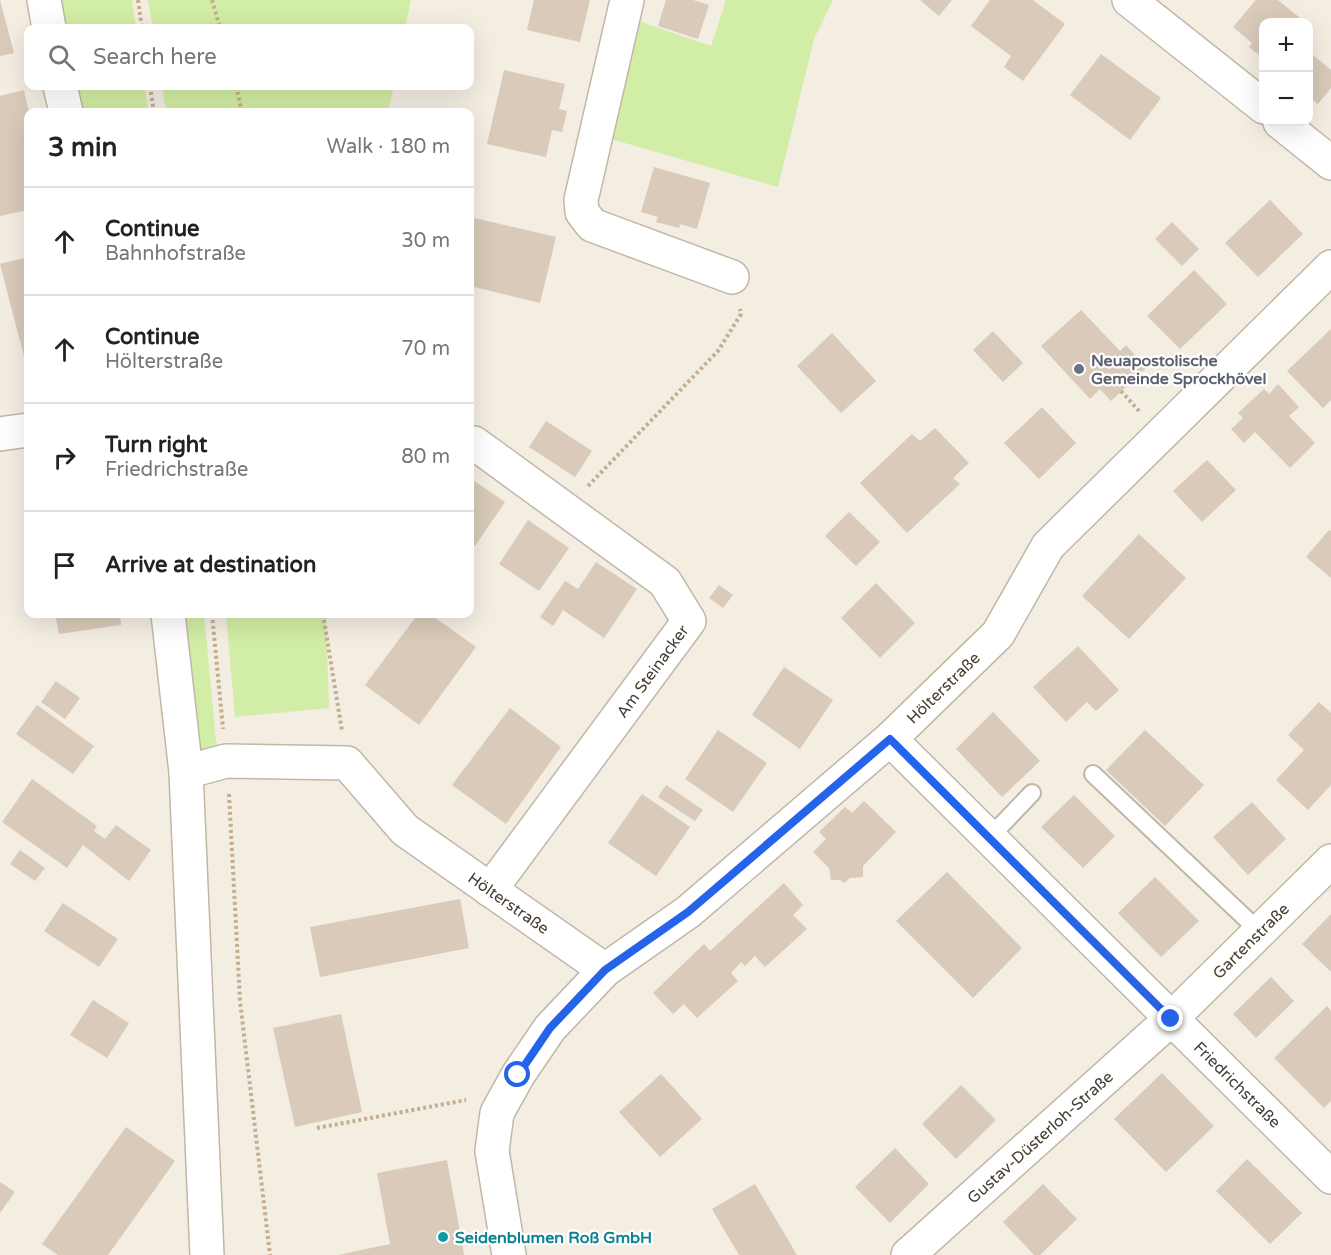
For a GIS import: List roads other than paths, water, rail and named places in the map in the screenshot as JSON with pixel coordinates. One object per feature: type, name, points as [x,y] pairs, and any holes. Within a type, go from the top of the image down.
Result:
[{"type":"street","points":[[44,0],[48,24]]},
{"type":"street","points":[[627,0],[586,178],[582,212],[592,225],[732,277]]},
{"type":"street","points":[[1129,0],[1259,105]]},
{"type":"street","points":[[61,90],[65,108]]},
{"type":"street","points":[[1285,126],[1331,163]]},
{"type":"street","name":"Hölterstraße","points":[[186,772],[226,761],[347,763],[405,830],[605,970],[688,912],[890,739],[998,634],[1048,546],[1331,267]]},
{"type":"street","points":[[0,434],[24,431]]},
{"type":"street","name":"Am Steinacker","points":[[474,443],[665,582],[690,621],[490,890]]},
{"type":"street","points":[[168,618],[186,772],[207,1255]]},
{"type":"street","name":"Friedrichstraße","points":[[890,739],[1331,1177]]},
{"type":"street","name":"Gartenstraße","points":[[1171,1019],[1331,861]]},
{"type":"street","points":[[509,1255],[492,1150],[497,1113],[518,1075],[550,1028],[605,970]]},
{"type":"street","name":"Gustav-Düsterloh-Straße","points":[[908,1255],[1171,1019]]},
{"type":"lane","points":[[1093,774],[1260,932]]},
{"type":"lane","points":[[989,838],[1032,794]]},
{"type":"place","name":"Neuapostolische Gemeinde Sprockhövel","points":[[1079,369]]},
{"type":"place","name":"Seidenblumen Roß GmbH","points":[[443,1237]]}]
